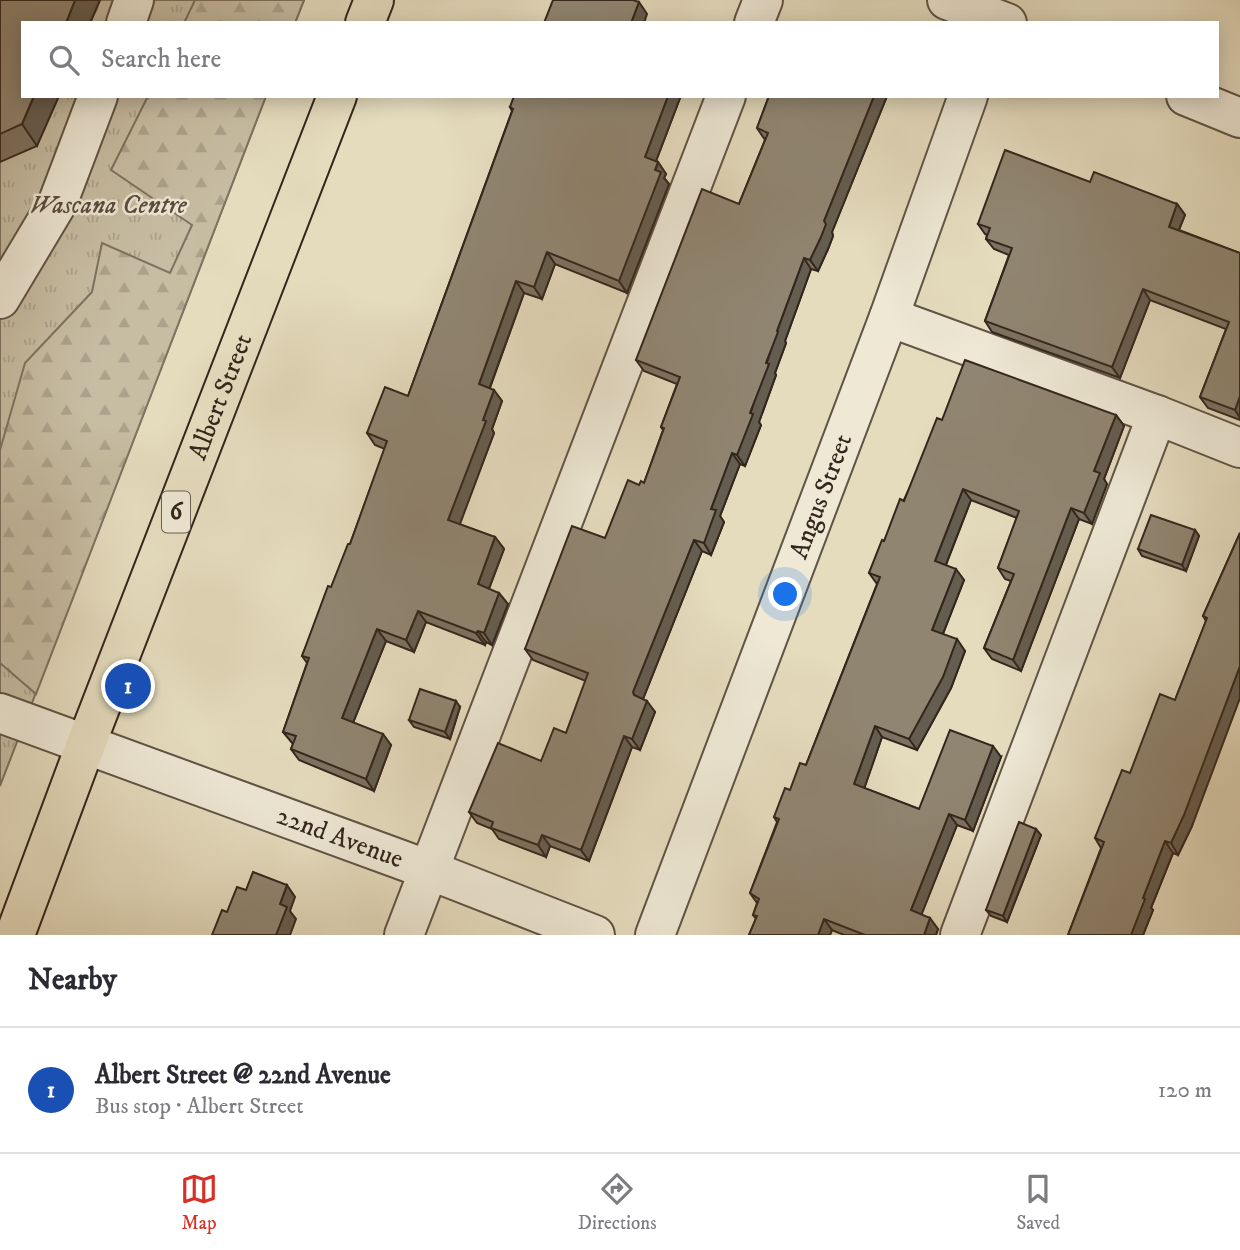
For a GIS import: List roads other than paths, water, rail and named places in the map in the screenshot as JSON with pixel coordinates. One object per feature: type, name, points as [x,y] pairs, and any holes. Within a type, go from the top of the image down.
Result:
[{"type":"main road","points":[[366,21],[374,0]]},
{"type":"main road","name":"Albert Street","points":[[15,935],[86,744],[336,98]]},
{"type":"street","points":[[127,21],[134,0]]},
{"type":"street","points":[[755,21],[763,0]]},
{"type":"street","points":[[947,0],[1001,16]]},
{"type":"street","points":[[3,283],[58,202],[97,98]]},
{"type":"street","points":[[404,935],[725,98]]},
{"type":"street","name":"Angus Street","points":[[655,935],[889,317],[967,98]]},
{"type":"street","points":[[1191,98],[1240,118]]},
{"type":"street","points":[[889,317],[1240,448]]},
{"type":"street","points":[[960,935],[1157,415]]},
{"type":"street","name":"22nd Avenue","points":[[0,713],[429,870],[595,935]]},
{"type":"place","name":"Albert Street @ 22nd Avenue","points":[[128,686]]},
{"type":"park label","name":"Wascana Centre","points":[[108,205]]}]
